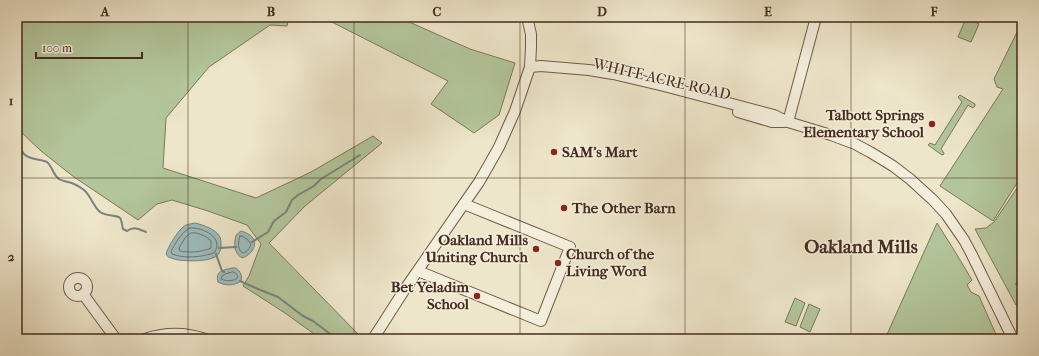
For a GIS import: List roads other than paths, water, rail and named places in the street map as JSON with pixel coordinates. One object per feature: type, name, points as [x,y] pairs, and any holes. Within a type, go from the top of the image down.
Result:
[{"type":"street","points":[[373,339],[464,204],[499,147],[515,111],[530,68],[531,34],[527,17]]},
{"type":"street","points":[[788,122],[816,17]]},
{"type":"street","name":"WHITE ACRE ROAD","points":[[530,68],[541,71],[612,80],[663,92],[772,122],[788,122],[831,135],[870,152],[893,166],[933,200],[950,220],[971,253],[1013,339]]},
{"type":"street","points":[[418,271],[541,321],[570,247],[464,204]]},
{"type":"street","points":[[83,294],[116,339]]},
{"type":"street","points":[[145,339],[164,334],[182,334],[206,339]]},
{"type":"water","points":[[195,223],[209,228],[218,234],[221,246],[218,255],[211,259],[193,261],[168,257],[166,254],[167,251],[178,232],[186,225]]},
{"type":"water","points":[[241,231],[250,235],[254,242],[252,252],[242,258],[237,253],[235,245],[236,235]]},
{"type":"water","points":[[236,268],[240,272],[241,281],[230,285],[218,282],[217,278],[220,272]]},
{"type":"waterway","points":[[17,120],[21,126],[19,141],[20,148],[24,154],[29,158],[47,162],[59,179],[74,184],[84,190],[100,212],[120,218],[123,229],[127,231],[136,228],[146,232]]},
{"type":"waterway","points":[[252,242],[268,232],[274,221],[286,212],[292,200],[298,195],[360,155]]},
{"type":"waterway","points":[[219,248],[236,247]]},
{"type":"waterway","points":[[216,254],[222,271],[224,272]]},
{"type":"waterway","points":[[1016,284],[1022,275]]},
{"type":"waterway","points":[[240,281],[278,297],[337,339]]},
{"type":"place","name":"Talbott Springs Elementary School","points":[[932,124]]},
{"type":"place","name":"SAM's Mart","points":[[554,152]]},
{"type":"place","name":"The Other Barn","points":[[564,208]]},
{"type":"place","name":"Oakland Mills Uniting Church","points":[[536,249]]},
{"type":"place","name":"Church of the Living Word","points":[[558,263]]},
{"type":"place","name":"Bet Yeladim School","points":[[477,296]]},
{"type":"district","name":"Oakland Mills","points":[[861,246]]}]
